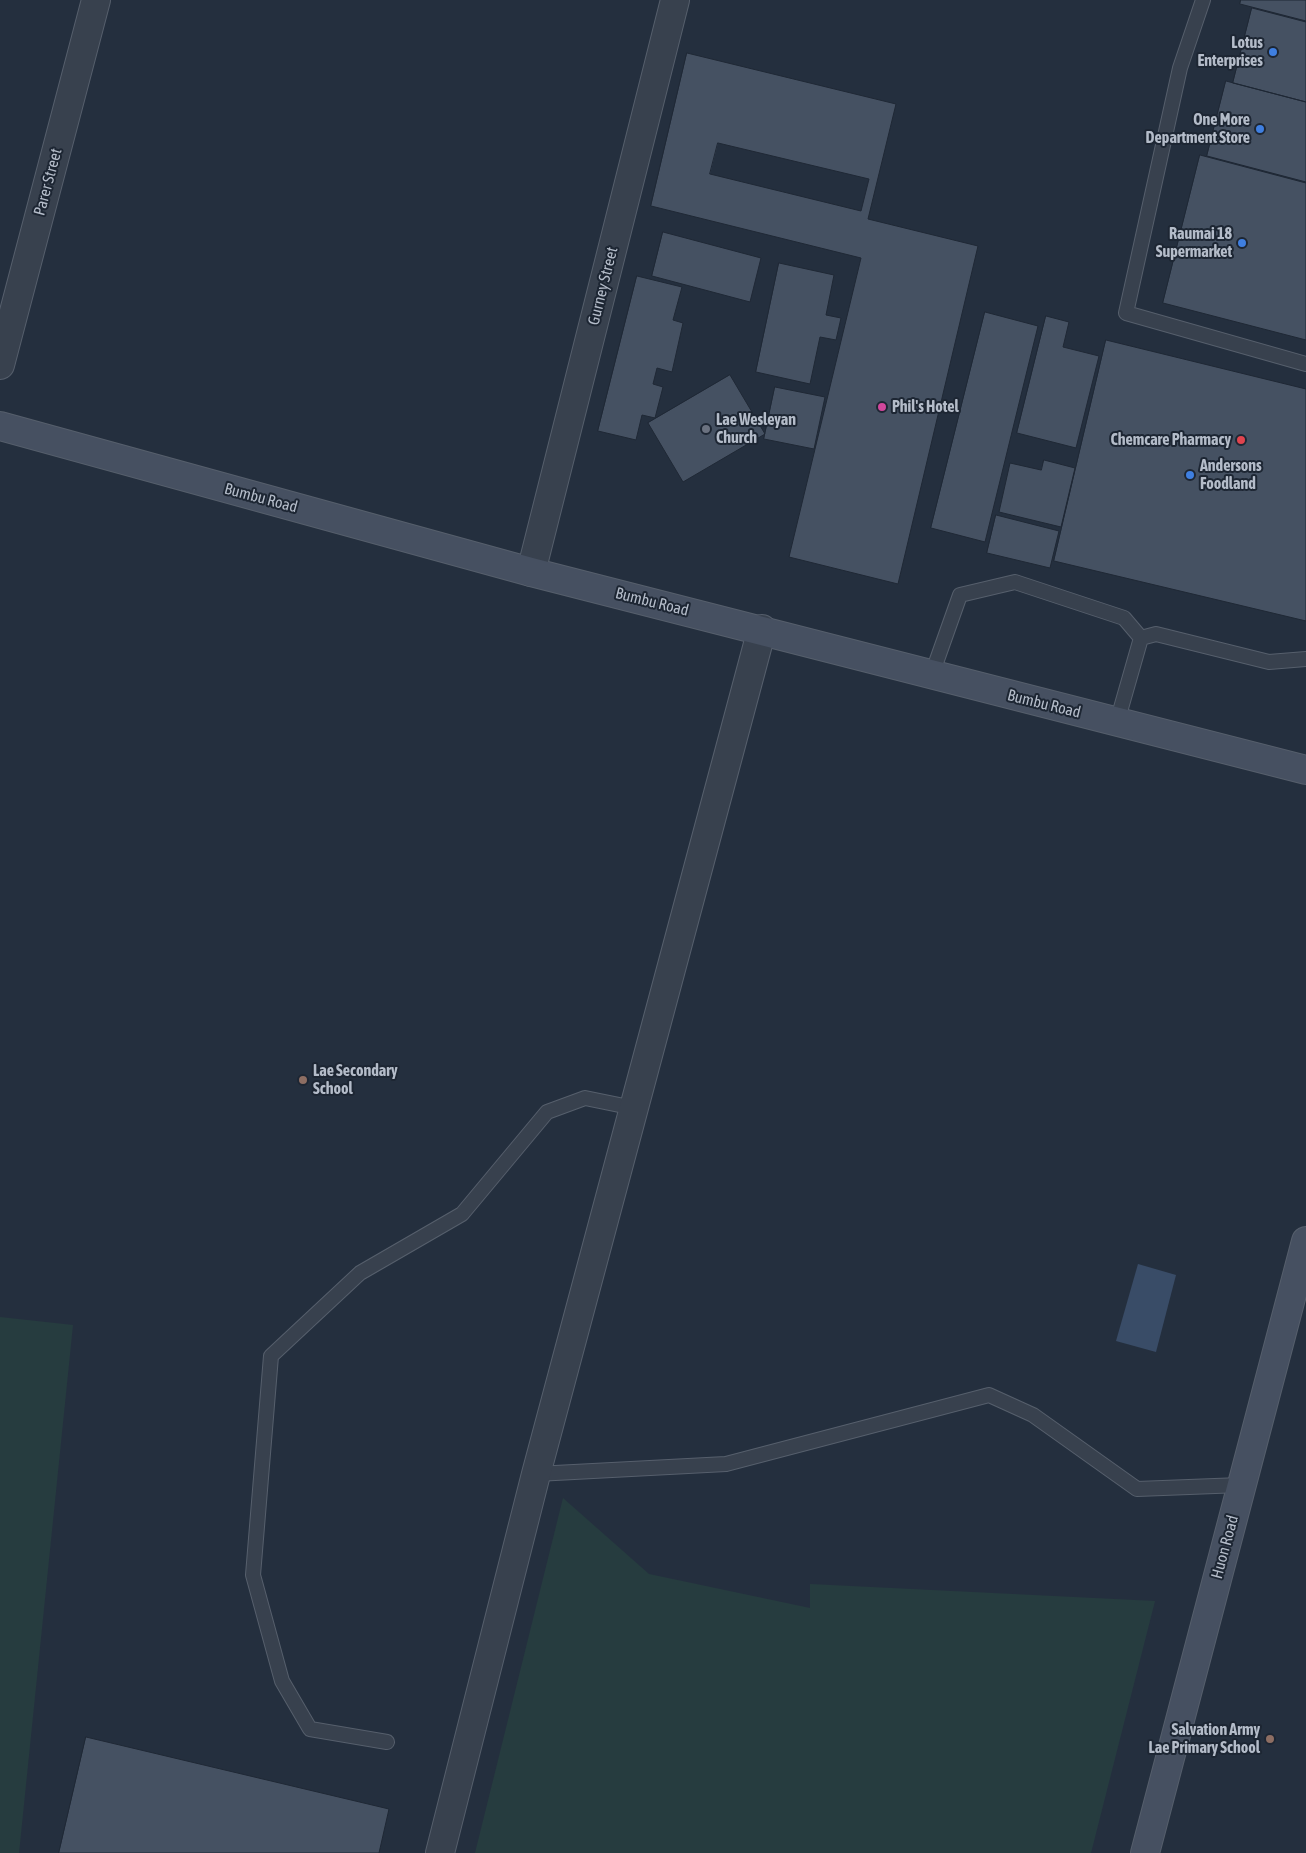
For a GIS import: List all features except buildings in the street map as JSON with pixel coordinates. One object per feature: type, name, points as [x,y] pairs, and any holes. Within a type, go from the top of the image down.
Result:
[{"type":"main road","name":"Bumbu Road","points":[[0,426],[531,572],[1306,770]]},
{"type":"main road","name":"Huon Road","points":[[1145,1853],[1306,1241]]},
{"type":"street","name":"Parer Street","points":[[0,365],[96,0]]},
{"type":"street","name":"Gurney Street","points":[[531,572],[675,0]]},
{"type":"street","points":[[440,1853],[536,1474],[762,630]]},
{"type":"lane","points":[[1203,0],[1180,68],[1126,313],[1306,364]]},
{"type":"lane","points":[[932,674],[960,595],[1015,582],[1124,618],[1141,638]]},
{"type":"lane","points":[[1141,638],[1156,634],[1269,662],[1306,659]]},
{"type":"lane","points":[[1117,722],[1141,638]]},
{"type":"lane","points":[[387,1742],[310,1729],[282,1681],[253,1574],[271,1356],[360,1273],[462,1214],[548,1112],[585,1098],[634,1108]]},
{"type":"lane","points":[[536,1474],[726,1464],[989,1395],[1033,1415],[1137,1489],[1241,1485]]},
{"type":"green space","points":[[0,1317],[73,1325],[19,1853],[0,1853]]},
{"type":"green space","points":[[563,1498],[649,1574],[810,1608],[810,1584],[1155,1601],[1091,1853],[475,1853]]},
{"type":"water","points":[[1138,1264],[1176,1275],[1156,1352],[1116,1341]]},
{"type":"place","name":"Lotus Enterprises","points":[[1273,52]]},
{"type":"place","name":"One More Department Store","points":[[1260,129]]},
{"type":"place","name":"Raumai 18 Supermarket","points":[[1242,243]]},
{"type":"place","name":"Phil's Hotel","points":[[882,407]]},
{"type":"place","name":"Lae Wesleyan Church","points":[[706,429]]},
{"type":"place","name":"Chemcare Pharmacy","points":[[1241,440]]},
{"type":"place","name":"Andersons Foodland","points":[[1190,475]]},
{"type":"place","name":"Lae Secondary School","points":[[303,1080]]},
{"type":"place","name":"Salvation Army Lae Primary School","points":[[1270,1739]]}]
